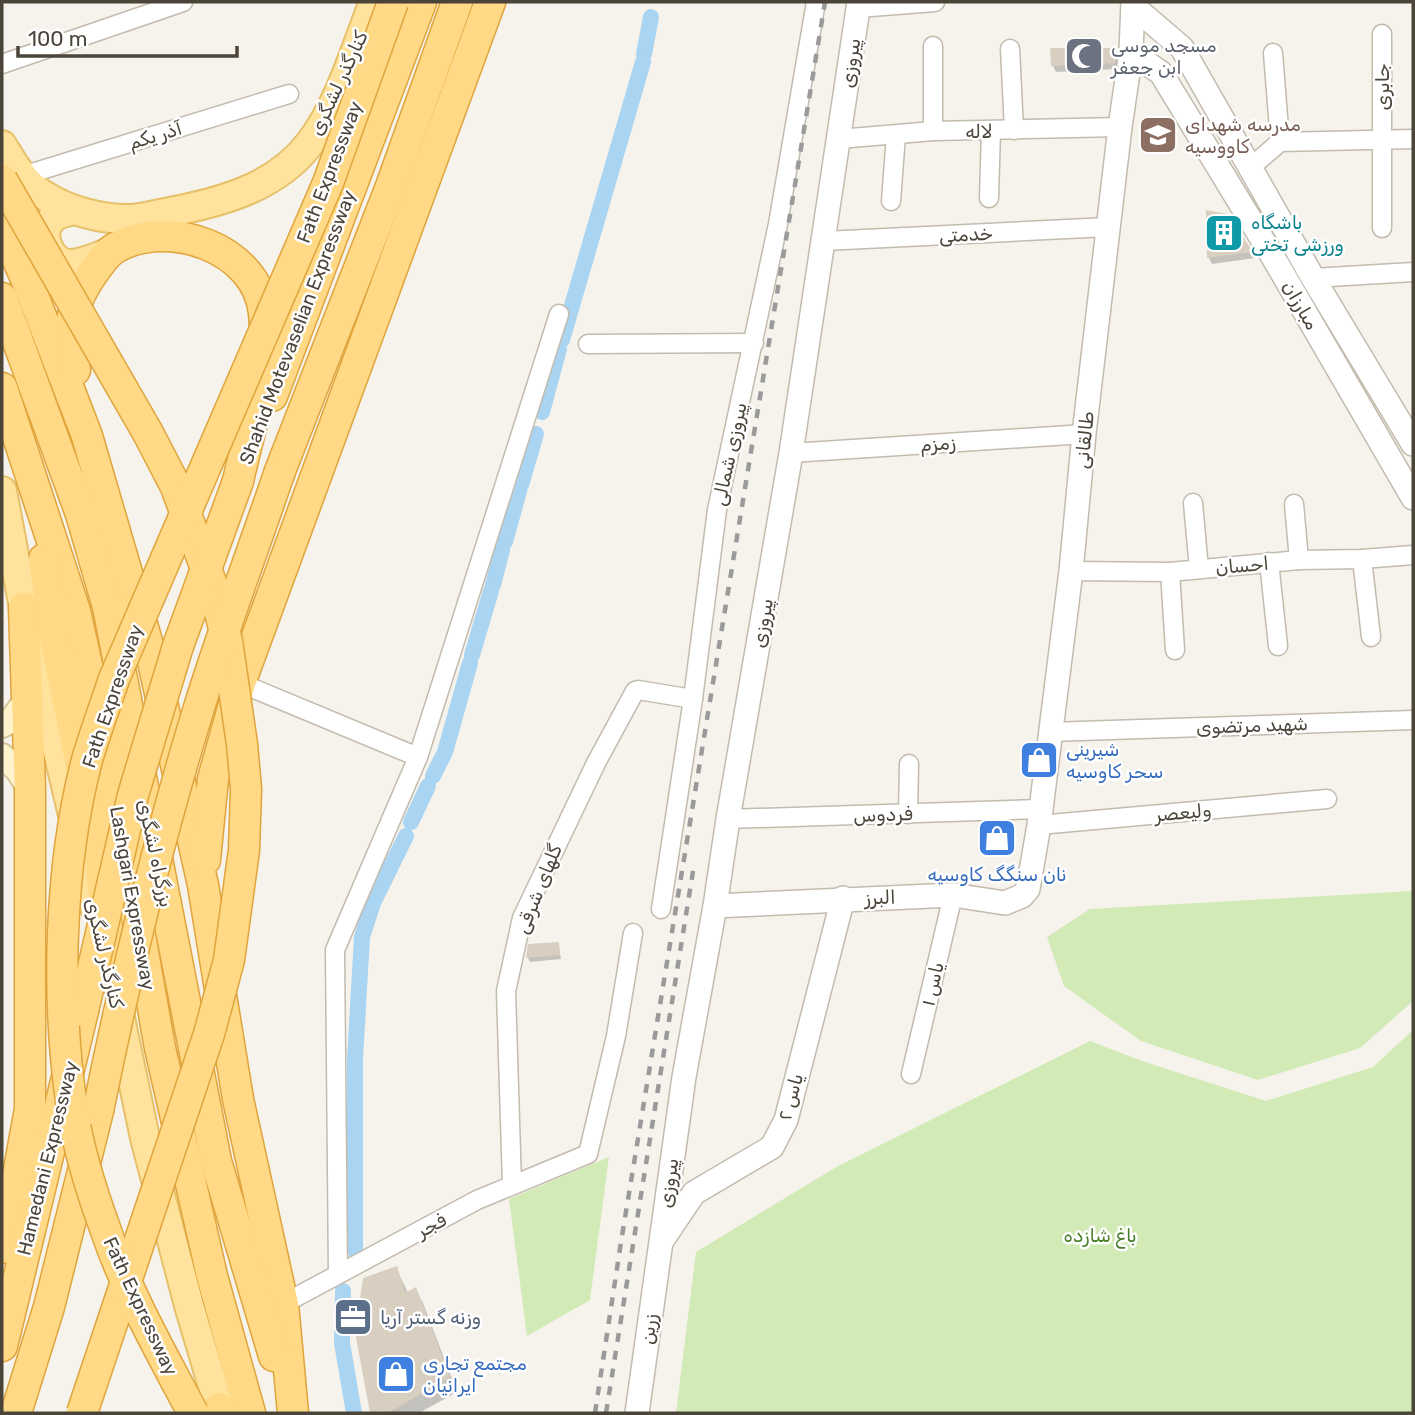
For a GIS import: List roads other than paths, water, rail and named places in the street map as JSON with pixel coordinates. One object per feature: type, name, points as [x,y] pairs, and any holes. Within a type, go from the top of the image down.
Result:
[{"type":"highway","name":"Fath Expressway","points":[[213,1412],[147,1324],[110,1241],[92,1185],[73,1111],[63,1006],[68,860],[87,761],[114,679],[328,183],[393,2]]},
{"type":"highway","name":"Shahid Motevaselian Expressway","points":[[238,481],[303,317],[421,2]]},
{"type":"highway","name":"Shahid Motevaselian Expressway","points":[[98,1111],[116,1022],[166,824],[203,697],[279,471],[390,189],[457,2]]},
{"type":"highway","points":[[203,885],[213,779],[240,683],[490,2]]},
{"type":"highway","points":[[12,178],[176,486],[216,596],[227,641],[246,789],[244,850],[229,960],[209,1034],[82,1413]]},
{"type":"highway","points":[[2,224],[31,290],[87,436],[153,662],[203,885],[238,1099],[282,1304],[292,1413]]},
{"type":"highway","points":[[87,436],[69,342],[69,326],[80,291],[108,253],[119,246],[153,235],[202,241],[226,254],[245,272],[264,310],[265,362],[238,481]]},
{"type":"highway","name":"بزرگراه لشگری","points":[[2,298],[81,514],[108,607],[216,1161],[292,1413]]},
{"type":"highway","name":"Lashgari Expressway","points":[[2,388],[75,611],[113,782],[160,1048],[212,1276],[250,1413]]},
{"type":"highway","points":[[32,479],[55,638],[100,857],[112,979]]},
{"type":"highway","name":"Hamedani Expressway","points":[[2,1346],[133,795],[178,646],[238,481]]},
{"type":"highway","points":[[2,1248],[30,1109],[30,789],[24,608]]},
{"type":"highway","name":"Hamedani Expressway","points":[[16,1413],[49,1307],[98,1111]]},
{"type":"highway","points":[[36,1413],[49,1307]]},
{"type":"main road","name":"کنارگذر لشگری","points":[[2,145],[12,178],[73,210],[92,215],[133,219],[187,209],[235,195],[257,186],[286,168],[310,143],[325,121],[374,2]]},
{"type":"main road","points":[[73,210],[53,218],[46,228],[44,235],[50,251],[59,261],[70,264],[108,253]]},
{"type":"main road","name":"کنارگذر لشگری","points":[[2,491],[24,608],[112,979],[145,1138],[190,1309],[213,1412]]},
{"type":"main road","points":[[2,724],[12,720],[27,699]]},
{"type":"main road","points":[[2,756],[18,770],[30,789]]},
{"type":"street","points":[[2,64],[183,2]]},
{"type":"street","name":"پیروزی شمالی","points":[[661,909],[717,510],[778,223],[816,2]]},
{"type":"street","points":[[859,5],[936,2]]},
{"type":"street","name":"مبارزان","points":[[1133,4],[1182,48],[1313,278],[1413,444]]},
{"type":"street","name":"طالقانی","points":[[1030,878],[1071,571],[1084,434],[1131,52],[1133,4]]},
{"type":"street","name":"پیروزی","points":[[659,1244],[684,1077],[792,453],[859,5]]},
{"type":"street","name":"جابری","points":[[1381,34],[1382,228]]},
{"type":"street","points":[[933,46],[933,131]]},
{"type":"street","points":[[1161,73],[1182,48]]},
{"type":"street","points":[[1010,49],[1014,130]]},
{"type":"street","name":"مبارزان","points":[[1131,52],[1161,73],[1273,257],[1413,498]]},
{"type":"street","points":[[1273,53],[1280,142]]},
{"type":"street","name":"آذر یکم","points":[[12,178],[289,94]]},
{"type":"street","name":"لاله","points":[[839,139],[933,131],[1120,127]]},
{"type":"street","points":[[989,198],[991,131]]},
{"type":"street","points":[[891,201],[896,135]]},
{"type":"street","points":[[1251,167],[1280,142],[1413,139]]},
{"type":"street","name":"خدمتی","points":[[824,241],[1108,227]]},
{"type":"street","points":[[1313,278],[1413,272]]},
{"type":"street","points":[[338,1274],[335,950],[418,757],[559,314]]},
{"type":"street","points":[[588,344],[754,343]]},
{"type":"street","name":"زمزم","points":[[792,453],[1084,434]]},
{"type":"street","points":[[1193,503],[1199,569]]},
{"type":"street","points":[[1294,504],[1299,560]]},
{"type":"street","name":"احسان","points":[[1071,571],[1170,572],[1269,562],[1413,555]]},
{"type":"street","points":[[1362,559],[1371,637]]},
{"type":"street","points":[[1269,562],[1278,646]]},
{"type":"street","points":[[1170,572],[1175,650]]},
{"type":"street","points":[[240,683],[418,757]]},
{"type":"street","name":"گلهای شرقی","points":[[512,1185],[506,991],[522,918],[596,764],[634,694],[638,690],[692,699]]},
{"type":"street","name":"شهید مرتضوی","points":[[1049,732],[1413,720]]},
{"type":"street","points":[[908,814],[909,764]]},
{"type":"street","name":"ولیعصر","points":[[1039,817],[1327,799]]},
{"type":"street","name":"فردوس","points":[[728,819],[908,814],[1039,817]]},
{"type":"street","name":"البرز","points":[[715,906],[953,895],[1006,903],[1022,896],[1028,889],[1030,878]]},
{"type":"street","name":"یاس ۱","points":[[911,1074],[953,895]]},
{"type":"street","name":"یاس ۲","points":[[659,1244],[694,1193],[772,1147],[786,1120],[843,898]]},
{"type":"street","name":"فجر","points":[[282,1304],[477,1200],[584,1157],[590,1150],[616,1036],[633,933]]},
{"type":"street","name":"زرین","points":[[637,1413],[659,1244]]},
{"type":"waterway","points":[[644,54],[651,17]]},
{"type":"waterway","points":[[562,340],[643,62]]},
{"type":"waterway","points":[[542,412],[559,349]]},
{"type":"waterway","points":[[521,485],[536,434]]},
{"type":"waterway","points":[[505,542],[519,491]]},
{"type":"waterway","points":[[493,585],[502,550]]},
{"type":"waterway","points":[[472,655],[491,591]]},
{"type":"waterway","points":[[433,776],[445,752],[470,663]]},
{"type":"waterway","points":[[411,822],[428,786]]},
{"type":"waterway","points":[[374,901],[406,836]]},
{"type":"waterway","points":[[355,1250],[355,1059],[362,937],[372,906]]},
{"type":"waterway","points":[[343,1291],[342,1343],[354,1413]]},
{"type":"railway","points":[[595,1413],[825,2]]},
{"type":"railway","points":[[606,1413],[694,865]]},
{"type":"place","name":"مسجد موسی ابن جعفر","points":[[1084,56]]},
{"type":"place","name":"مدرسه شهدای کاووسیه","points":[[1158,135]]},
{"type":"place","name":"باشگاه ورزشی تختی","points":[[1224,233]]},
{"type":"place","name":"شیرینی سحر کاوسیه","points":[[1039,760]]},
{"type":"place","name":"نان سنگگ کاوسیه","points":[[997,838]]},
{"type":"place","name":"وزنه گستر آریا","points":[[353,1317]]},
{"type":"place","name":"مجتمع تجاری ایرانیان","points":[[396,1374]]},
{"type":"park label","name":"باغ شازده","points":[[1100,1235]]}]
